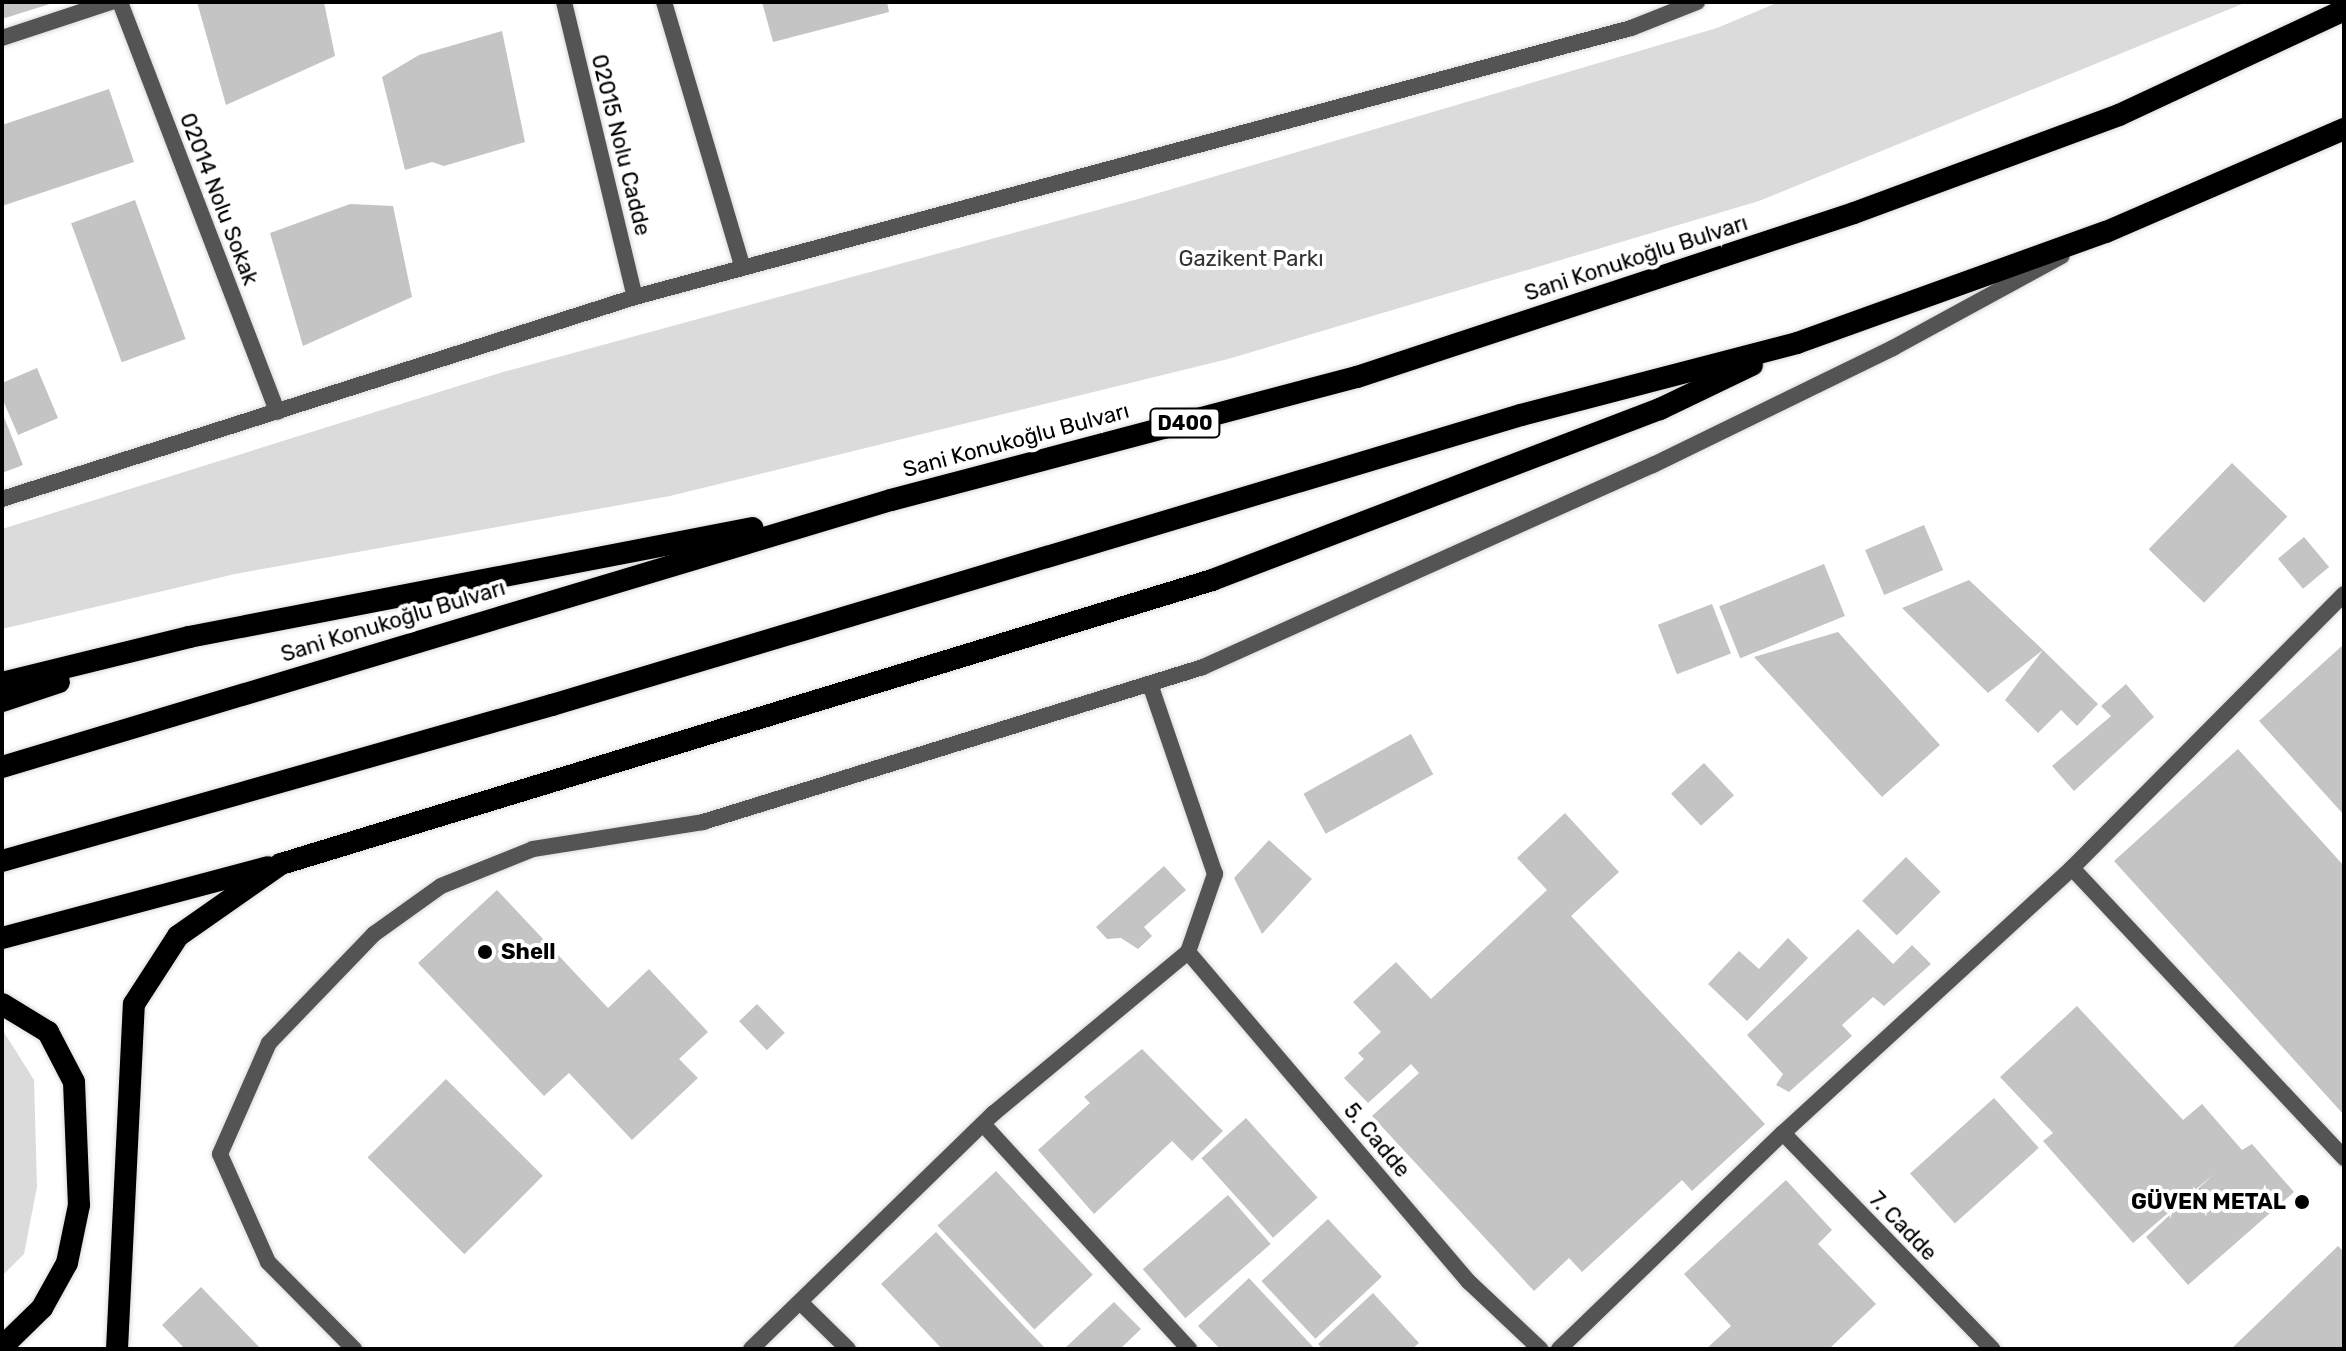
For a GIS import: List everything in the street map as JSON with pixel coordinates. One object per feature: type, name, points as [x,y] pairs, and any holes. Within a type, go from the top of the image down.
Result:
[{"type":"highway","name":"Sani Konukoğlu Bulvarı","points":[[2,767],[891,500],[1357,377],[1854,213],[2119,115],[2344,10]]},
{"type":"highway","points":[[2,861],[567,701],[1521,415],[1797,343],[2106,232],[2344,129]]},
{"type":"highway","points":[[2,938],[281,864],[1212,580],[1660,409],[1797,343]]},
{"type":"highway","points":[[2,683],[189,637],[891,500]]},
{"type":"highway","points":[[2,701],[189,637]]},
{"type":"highway","points":[[117,1349],[134,1004],[178,936],[281,864]]},
{"type":"highway","points":[[2,1004],[48,1032],[74,1082],[79,1205],[67,1263],[42,1308],[2,1347]]},
{"type":"street","points":[[2,38],[111,2]]},
{"type":"street","name":"02014 Nolu Sokak","points":[[120,2],[277,412]]},
{"type":"street","name":"02015 Nolu Cadde","points":[[564,2],[635,297]]},
{"type":"street","points":[[664,2],[743,268]]},
{"type":"street","points":[[2,499],[635,297],[1631,28],[1697,2]]},
{"type":"street","points":[[354,1349],[268,1262],[220,1154],[269,1043],[374,934],[441,886],[533,849],[703,822],[1151,687],[1653,465],[1893,348],[2106,232]]},
{"type":"street","points":[[1559,1349],[1783,1133],[2072,868],[2344,594]]},
{"type":"street","points":[[751,1349],[983,1124],[1188,952],[1215,874],[1151,687]]},
{"type":"street","points":[[2072,868],[2344,1158]]},
{"type":"street","name":"5. Cadde","points":[[1188,952],[1469,1282],[1540,1349]]},
{"type":"street","points":[[983,1124],[1189,1349]]},
{"type":"street","name":"7. Cadde","points":[[1783,1133],[1992,1349]]},
{"type":"street","points":[[800,1302],[848,1349]]},
{"type":"green space","name":"Gazikent Parkı","points":[[1779,2],[2247,2],[1759,201],[1228,359],[670,496],[235,574],[2,629],[2,529],[503,372],[1138,199],[1717,28]]},
{"type":"green space","points":[[2,1029],[34,1080],[37,1187],[24,1254],[2,1276]]},
{"type":"building","points":[[2,2],[53,2],[53,3],[2,19]]},
{"type":"building","points":[[197,2],[324,2],[335,56],[226,105]]},
{"type":"building","points":[[762,2],[887,2],[889,12],[773,42]]},
{"type":"building","points":[[502,31],[525,142],[444,166],[432,162],[405,170],[382,77],[419,55]]},
{"type":"building","points":[[109,89],[134,162],[2,206],[2,125]]},
{"type":"building","points":[[135,200],[186,339],[122,362],[71,223]]},
{"type":"building","points":[[350,204],[393,206],[412,297],[303,346],[270,233]]},
{"type":"building","points":[[37,368],[58,418],[18,435],[2,398],[2,383]]},
{"type":"building","points":[[2,412],[23,465],[2,473]]},
{"type":"building","points":[[2232,463],[2287,516],[2204,603],[2149,549]]},
{"type":"building","points":[[1924,525],[1943,570],[1884,595],[1865,550]]},
{"type":"building","points":[[2304,537],[2329,567],[2303,589],[2278,559]]},
{"type":"building","points":[[1824,564],[1845,616],[1740,658],[1719,606]]},
{"type":"building","points":[[1969,580],[2043,650],[1988,693],[1902,608]]},
{"type":"building","points":[[1712,604],[1731,653],[1677,674],[1658,625]]},
{"type":"building","points":[[1838,632],[1940,745],[1882,797],[1754,657]]},
{"type":"building","points":[[2344,644],[2344,815],[2259,721]]},
{"type":"building","points":[[2043,650],[2098,704],[2077,726],[2061,710],[2038,733],[2005,700]]},
{"type":"building","points":[[2126,684],[2154,717],[2074,791],[2052,766],[2111,716],[2101,706]]},
{"type":"building","points":[[1411,734],[1433,774],[1326,834],[1303,794]]},
{"type":"building","points":[[2238,749],[2344,866],[2344,1115],[2114,861]]},
{"type":"building","points":[[1704,763],[1734,795],[1701,826],[1671,794]]},
{"type":"building","points":[[1565,813],[1619,872],[1571,916],[1765,1124],[1692,1191],[1682,1180],[1582,1272],[1569,1258],[1534,1291],[1372,1116],[1419,1073],[1411,1064],[1368,1103],[1344,1078],[1364,1059],[1358,1053],[1381,1032],[1353,1002],[1396,962],[1431,999],[1547,890],[1517,858]]},
{"type":"building","points":[[1269,840],[1312,879],[1262,934],[1234,878]]},
{"type":"building","points":[[1906,857],[1941,892],[1897,935],[1862,901]]},
{"type":"building","points":[[1164,866],[1186,890],[1144,927],[1152,936],[1138,949],[1121,938],[1107,939],[1096,927]]},
{"type":"building","points":[[497,890],[608,1008],[649,969],[708,1032],[679,1059],[698,1078],[632,1140],[569,1073],[544,1096],[418,963]]},
{"type":"building","points":[[1858,929],[1893,964],[1912,945],[1931,964],[1884,1006],[1873,997],[1842,1025],[1852,1036],[1789,1092],[1776,1085],[1783,1074],[1747,1035]]},
{"type":"building","points":[[1788,938],[1808,958],[1747,1021],[1708,984],[1739,951],[1759,969]]},
{"type":"building","points":[[757,1004],[785,1033],[767,1050],[739,1021]]},
{"type":"building","points":[[2077,1006],[2183,1120],[2202,1104],[2242,1150],[2252,1144],[2294,1192],[2188,1285],[2146,1237],[2215,1173],[2133,1243],[2043,1141],[2053,1133],[2000,1077]]},
{"type":"building","points":[[1142,1049],[1223,1131],[1192,1161],[1172,1141],[1094,1214],[1038,1150],[1090,1103],[1084,1097]]},
{"type":"building","points":[[446,1079],[543,1176],[464,1254],[368,1157]]},
{"type":"building","points":[[1994,1098],[2039,1148],[1955,1223],[1910,1174]]},
{"type":"building","points":[[1246,1118],[1318,1198],[1273,1238],[1201,1158]]},
{"type":"building","points":[[996,1171],[1093,1275],[1034,1329],[937,1226]]},
{"type":"building","points":[[1786,1180],[1832,1230],[1818,1244],[1876,1304],[1829,1349],[1706,1349],[1731,1326],[1684,1274]]},
{"type":"building","points":[[1228,1195],[1271,1244],[1185,1318],[1143,1269]]},
{"type":"building","points":[[1328,1219],[1382,1277],[1315,1339],[1261,1281]]},
{"type":"building","points":[[936,1232],[1046,1349],[942,1349],[881,1284]]},
{"type":"building","points":[[2338,1246],[2344,1252],[2344,1349],[2231,1349]]},
{"type":"building","points":[[1249,1278],[1315,1349],[1220,1349],[1198,1326]]},
{"type":"building","points":[[201,1287],[261,1349],[185,1349],[162,1325]]},
{"type":"building","points":[[1373,1293],[1419,1343],[1412,1349],[1323,1349],[1318,1344]]},
{"type":"building","points":[[1114,1302],[1141,1329],[1120,1349],[1064,1349]]},
{"type":"place","name":"Shell","points":[[485,952]]},
{"type":"place","name":"GÜVEN METAL","points":[[2302,1202]]}]
